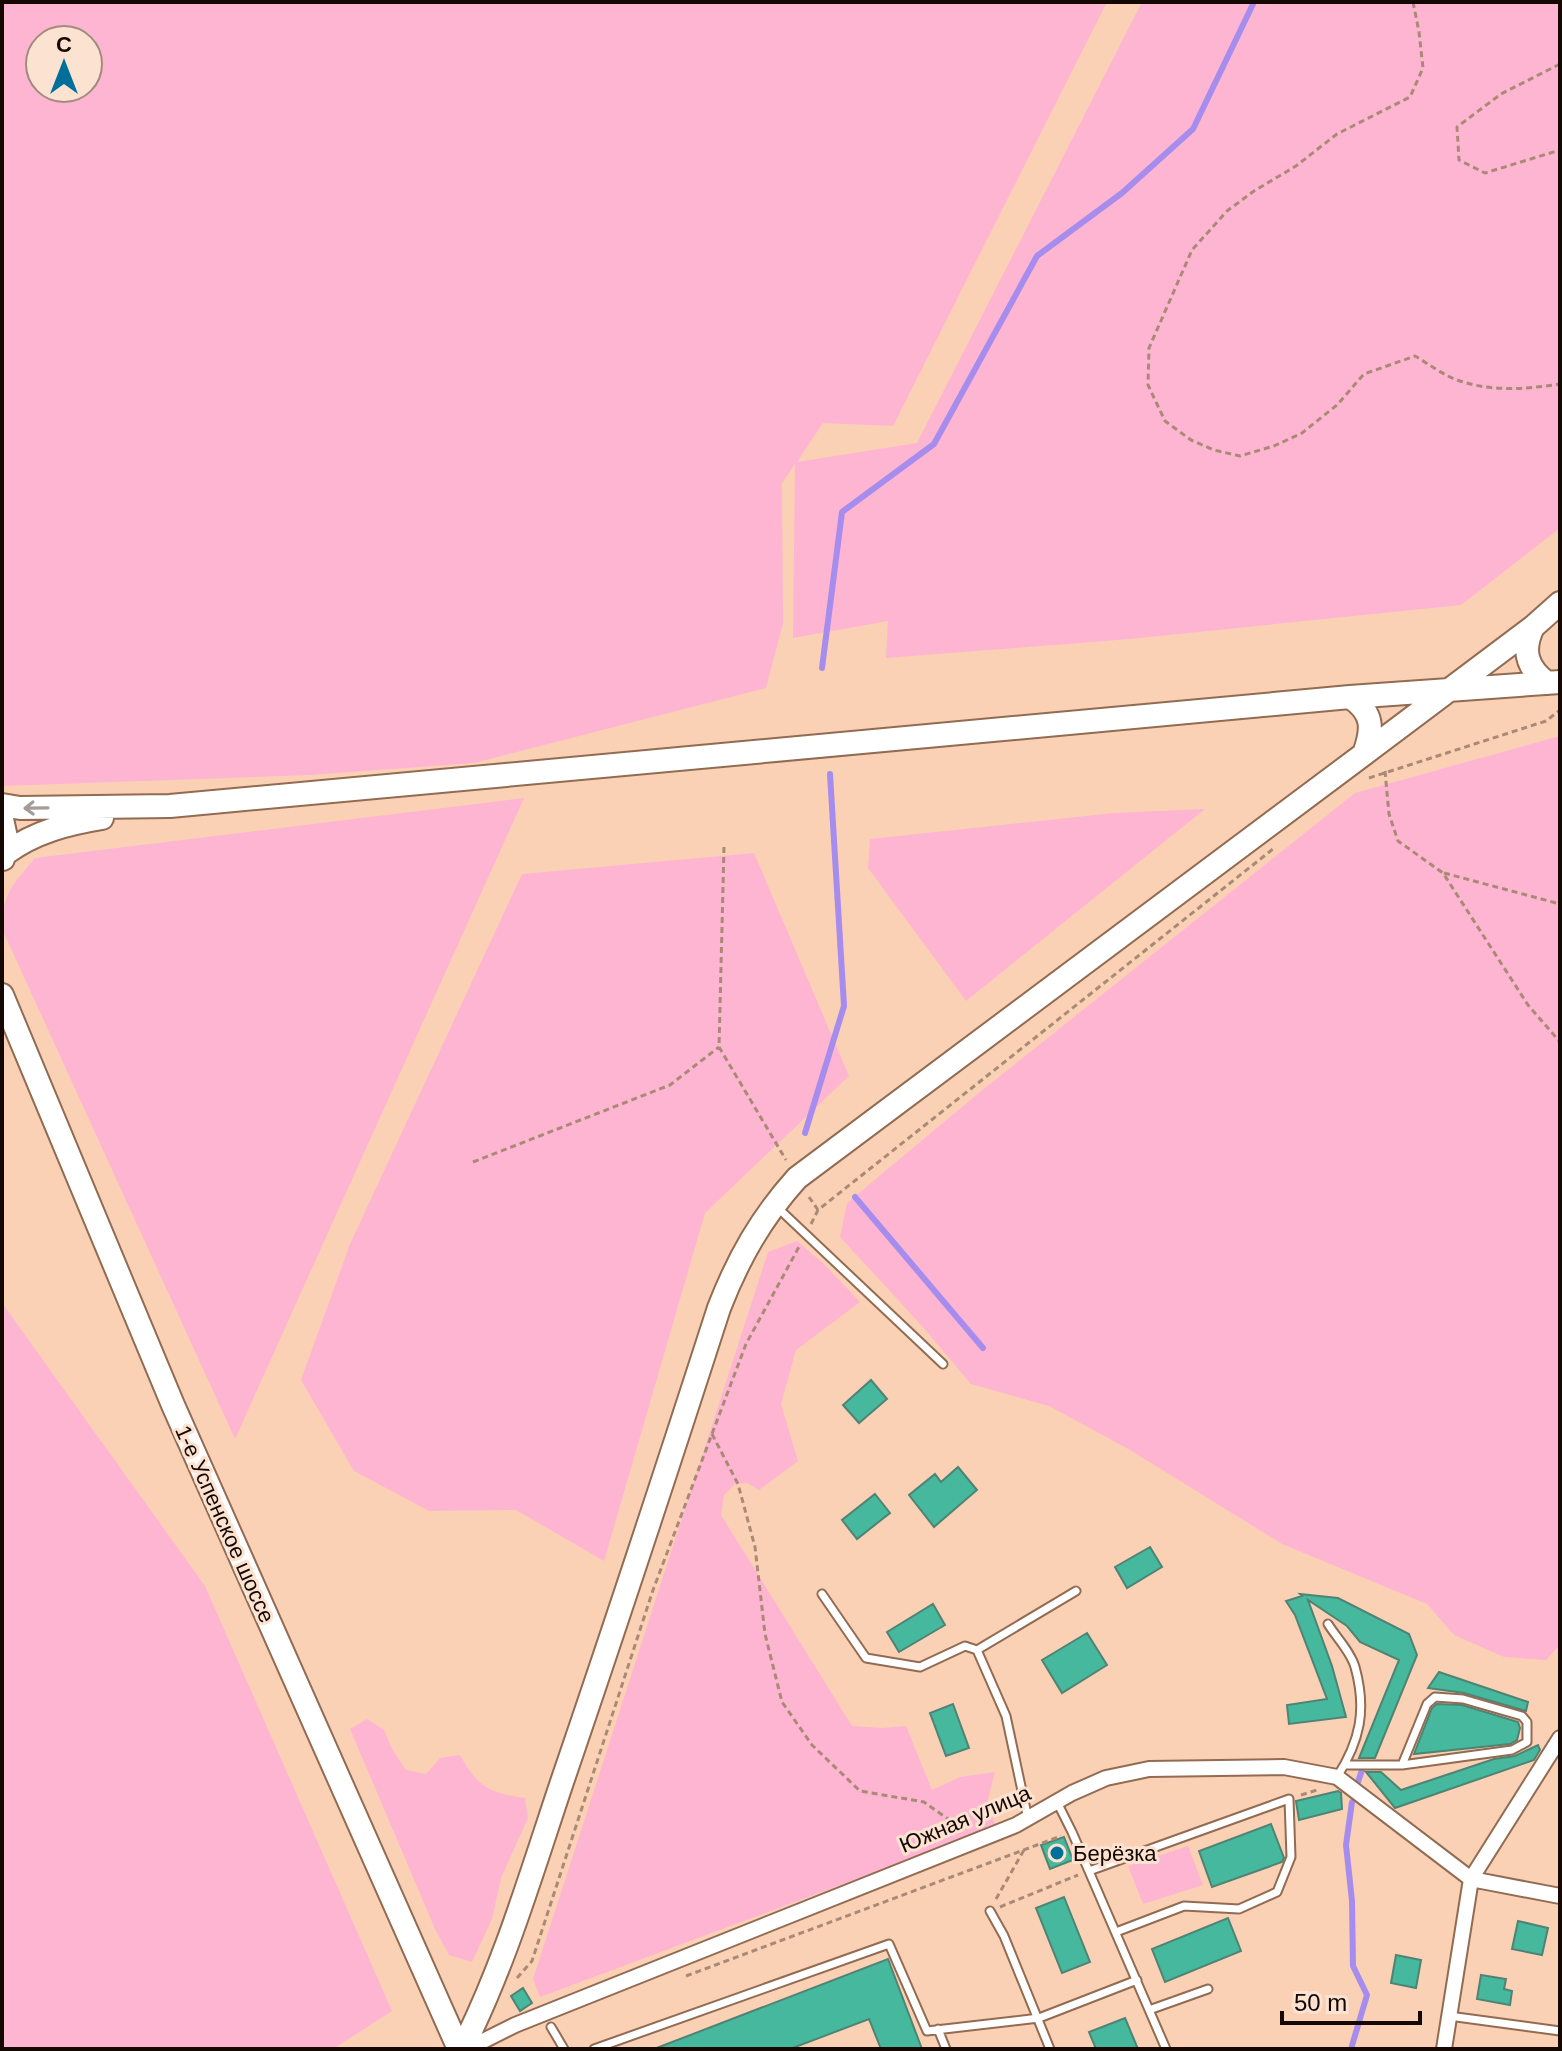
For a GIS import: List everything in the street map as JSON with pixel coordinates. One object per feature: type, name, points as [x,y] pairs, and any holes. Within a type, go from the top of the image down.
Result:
[{"type":"main road","points":[[463,2049],[485,2003],[513,1925],[620,1614],[719,1308],[734,1268],[774,1204],[797,1178],[1533,627],[1560,603]]},
{"type":"main road","points":[[1533,627],[1526,647],[1527,659],[1536,675],[1553,683]]},
{"type":"main road","points":[[2,805],[20,808],[170,806],[1350,697],[1553,683]]},
{"type":"main road","points":[[1350,697],[1365,709],[1371,723],[1364,754]]},
{"type":"main road","points":[[4,857],[26,838],[68,824],[170,806]]},
{"type":"main road","points":[[2,819],[7,831],[4,857]]},
{"type":"main road","name":"1-е Успенское шоссе","points":[[2,995],[173,1405],[463,2049]]},
{"type":"street","points":[[1444,2049],[1471,1879],[1560,1738]]},
{"type":"street","name":"Южная улица","points":[[463,2049],[515,2025],[979,1840],[1028,1819],[1106,1778],[1149,1769],[1284,1767],[1340,1771],[1471,1879]]},
{"type":"street","points":[[1471,1879],[1560,1896]]},
{"type":"lane","points":[[774,1204],[943,1364]]},
{"type":"lane","points":[[977,1650],[1076,1591]]},
{"type":"lane","points":[[822,1594],[866,1658],[920,1667],[965,1646],[977,1650],[1006,1716],[1028,1819]]},
{"type":"lane","points":[[1328,1624],[1355,1665],[1362,1721],[1353,1752],[1340,1771]]},
{"type":"lane","points":[[1340,1771],[1402,1765],[1512,1750],[1527,1742],[1527,1722],[1522,1716],[1493,1707],[1453,1697],[1435,1697],[1427,1704],[1402,1765]]},
{"type":"lane","points":[[1089,1871],[1289,1799],[1291,1857],[1277,1892],[1239,1909],[1184,1906],[1116,1932]]},
{"type":"lane","points":[[1057,1802],[1166,2049]]},
{"type":"lane","points":[[990,1911],[1004,1936],[1050,2049]]},
{"type":"lane","points":[[594,2049],[889,1944],[927,2031],[1039,2018],[1137,1980]]},
{"type":"lane","points":[[1149,2010],[1208,1989]]},
{"type":"lane","points":[[1449,2016],[1560,2031]]},
{"type":"lane","points":[[551,2027],[564,2049]]},
{"type":"lane","points":[[938,2029],[946,2049]]},
{"type":"path","points":[[1413,2],[1423,68],[1410,97],[1337,134],[1296,166],[1227,211],[1192,250],[1149,348],[1148,385],[1165,421],[1191,440],[1240,456],[1274,446],[1302,433],[1337,405],[1364,374],[1415,356],[1457,380],[1487,387],[1520,390],[1560,384]]},
{"type":"path","points":[[1560,64],[1501,94],[1457,127],[1459,160],[1485,173],[1560,150]]},
{"type":"path","points":[[1357,783],[1385,771],[1546,721],[1560,710]]},
{"type":"path","points":[[1385,771],[1389,814],[1398,841],[1443,873],[1560,904]]},
{"type":"path","points":[[511,1984],[532,1961],[653,1590],[746,1344],[818,1210],[1282,843]]},
{"type":"path","points":[[724,847],[719,1047],[818,1210]]},
{"type":"path","points":[[1443,873],[1528,1005],[1560,1042]]},
{"type":"path","points":[[473,1162],[670,1085],[719,1047]]},
{"type":"path","points":[[712,1434],[738,1484],[755,1547],[765,1634],[782,1702],[812,1745],[860,1791],[924,1802],[979,1840]]},
{"type":"path","points":[[684,1977],[1072,1832]]},
{"type":"path","points":[[990,1911],[1024,1849]]},
{"type":"path","points":[[990,1911],[1089,1871]]},
{"type":"shaded area","points":[[2,2],[1107,2],[893,426],[823,423],[797,462],[917,443],[1142,2],[1560,2],[1560,528],[1461,605],[1130,639],[886,658],[888,621],[793,638],[795,464],[782,483],[783,623],[766,688],[474,763],[309,775],[2,786]]},
{"type":"shaded area","points":[[1560,736],[1560,1645],[1546,1660],[1504,1657],[1454,1635],[1427,1604],[1282,1544],[1130,1450],[1049,1406],[971,1384],[840,1237],[847,1203],[980,1092],[1355,793]]},
{"type":"shaded area","points":[[524,798],[235,1439],[2,929],[7,898],[35,858]]},
{"type":"shaded area","points":[[1205,809],[966,1001],[868,868],[870,839],[1114,813]]},
{"type":"shaded area","points":[[754,853],[849,1076],[705,1213],[604,1561],[516,1510],[429,1511],[354,1471],[301,1380],[350,1244],[522,874]]},
{"type":"shaded area","points":[[797,1241],[860,1302],[796,1350],[781,1404],[798,1461],[759,1490],[747,1483],[735,1484],[724,1495],[721,1515],[852,1726],[906,1726],[932,1790],[960,1777],[995,1772],[987,1803],[996,1827],[540,1997],[533,1979],[768,1252]]},
{"type":"shaded area","points":[[2,1303],[205,1586],[392,2011],[333,2049],[2,2049]]},
{"type":"shaded area","points":[[367,1719],[384,1730],[406,1770],[426,1774],[440,1758],[460,1755],[473,1775],[486,1787],[525,1798],[528,1818],[501,1878],[492,1919],[472,1962],[449,1955],[435,1929],[350,1729]]},
{"type":"shaded area","points":[[1188,1846],[1203,1885],[1143,1904],[1128,1866]]},
{"type":"building","points":[[871,1380],[887,1399],[859,1423],[843,1405]]},
{"type":"building","points":[[958,1467],[977,1490],[934,1527],[909,1495],[935,1474],[941,1482]]},
{"type":"building","points":[[875,1494],[890,1513],[857,1539],[842,1520]]},
{"type":"building","points":[[1150,1547],[1162,1567],[1127,1588],[1115,1567]]},
{"type":"building","points":[[1300,1594],[1338,1598],[1409,1634],[1417,1655],[1375,1758],[1359,1758],[1399,1660],[1360,1642],[1347,1626],[1308,1600],[1332,1666],[1346,1717],[1289,1724],[1287,1705],[1327,1699],[1295,1615],[1286,1601],[1302,1596]]},
{"type":"building","points":[[933,1604],[945,1625],[899,1652],[887,1632]]},
{"type":"building","points":[[1087,1633],[1107,1665],[1062,1693],[1042,1660]]},
{"type":"building","points":[[1439,1672],[1528,1702],[1526,1711],[1464,1693],[1428,1688]]},
{"type":"building","points":[[953,1704],[969,1748],[946,1756],[930,1713]]},
{"type":"building","points":[[1437,1704],[1462,1705],[1518,1722],[1517,1740],[1510,1744],[1414,1754],[1432,1708]]},
{"type":"building","points":[[1538,1745],[1540,1750],[1534,1760],[1395,1808],[1366,1772],[1381,1772],[1401,1790],[1494,1759],[1515,1756]]},
{"type":"building","points":[[1338,1791],[1341,1793],[1342,1809],[1299,1820],[1296,1801]]},
{"type":"building","points":[[1271,1824],[1284,1858],[1282,1862],[1212,1887],[1199,1851]]},
{"type":"building","name":"Берёзка","points":[[1064,1837],[1073,1860],[1050,1869],[1041,1845]]},
{"type":"building","points":[[1064,1897],[1090,1962],[1062,1973],[1036,1908]]},
{"type":"building","points":[[1228,1918],[1241,1951],[1165,1982],[1152,1949]]},
{"type":"building","points":[[1518,1921],[1548,1928],[1542,1955],[1512,1949]]},
{"type":"building","points":[[1396,1955],[1421,1960],[1416,1988],[1391,1983]]},
{"type":"building","points":[[888,1959],[922,2049],[881,2049],[869,2019],[790,2049],[654,2049]]},
{"type":"building","points":[[1481,1975],[1506,1979],[1504,1989],[1512,1991],[1510,2005],[1477,1999]]},
{"type":"building","points":[[523,1988],[532,2003],[520,2011],[511,1996]]},
{"type":"building","points":[[1125,2018],[1138,2049],[1096,2049],[1089,2032]]},
{"type":"waterway","points":[[822,668],[842,512],[934,444],[1037,256],[1122,193],[1193,129],[1254,2]]},
{"type":"waterway","points":[[805,1133],[844,1006],[830,774]]},
{"type":"waterway","points":[[855,1197],[983,1348]]},
{"type":"waterway","points":[[1358,1782],[1362,1770]]},
{"type":"waterway","points":[[1351,2049],[1367,1995],[1353,1966],[1352,1901],[1346,1845],[1352,1802]]},
{"type":"place","name":"Берёзка","points":[[1057,1853]]}]
